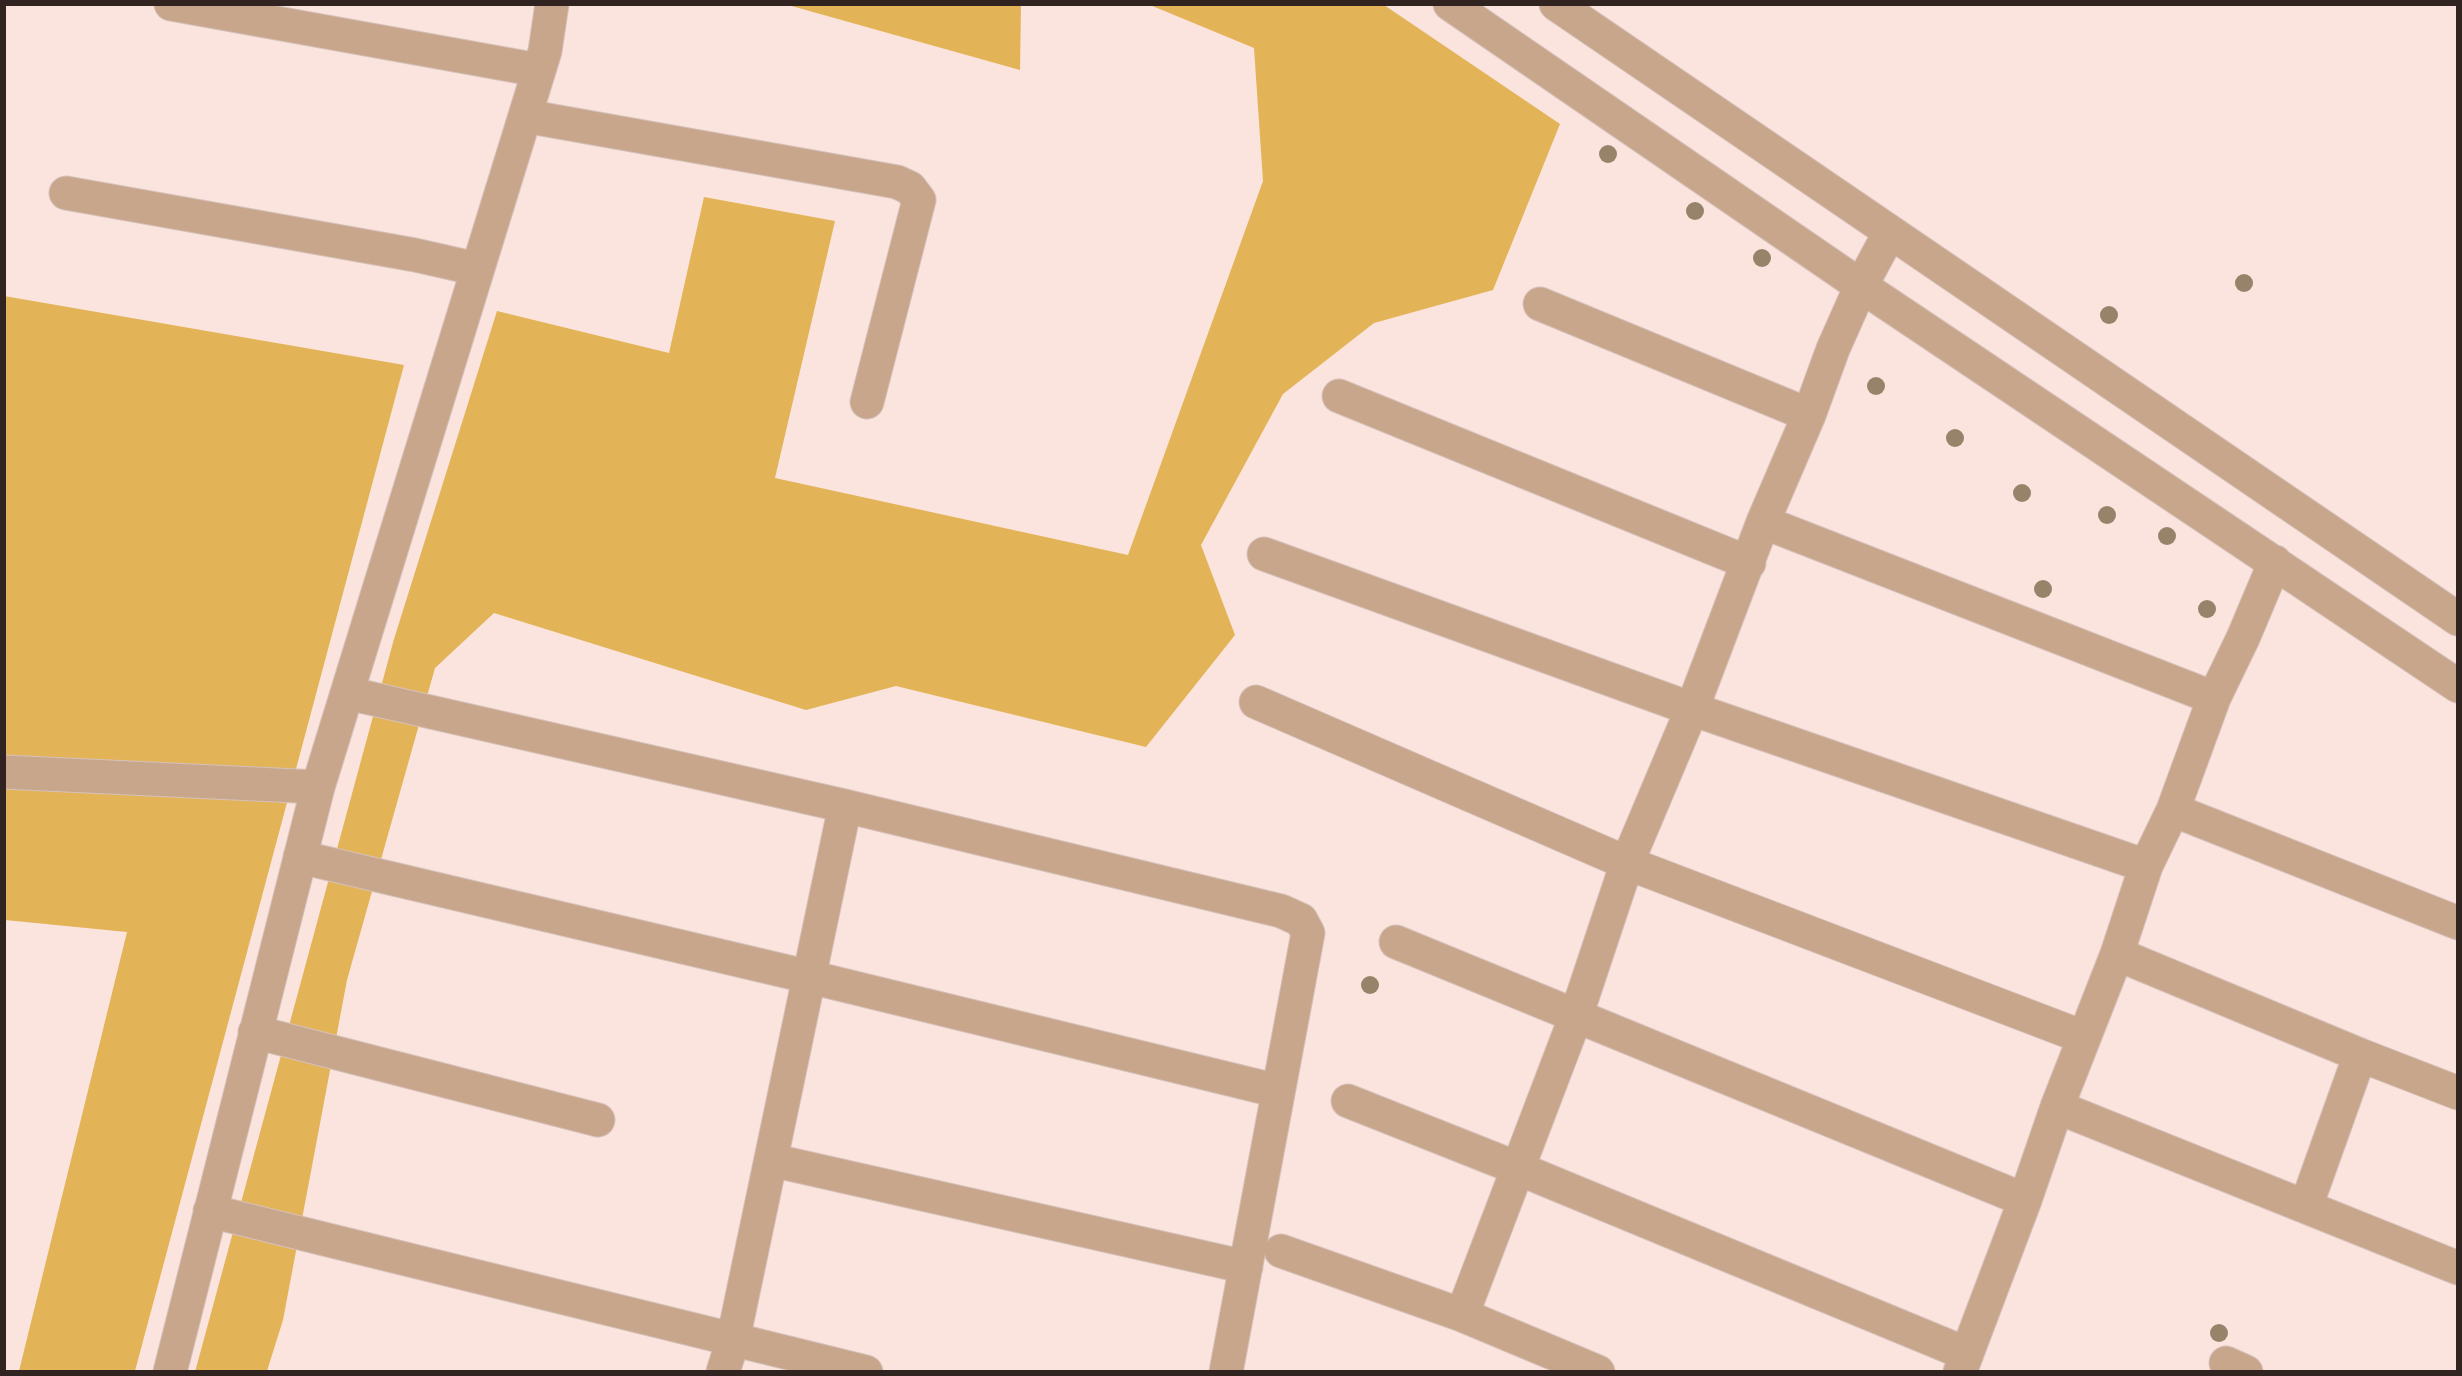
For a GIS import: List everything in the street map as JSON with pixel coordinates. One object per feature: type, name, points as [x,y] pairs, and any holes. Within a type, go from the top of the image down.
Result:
[{"type":"street","points":[[171,4],[538,70]]},
{"type":"street","points":[[170,1371],[318,787],[545,51],[552,4]]},
{"type":"street","points":[[1450,4],[1861,286],[2457,686]]},
{"type":"street","points":[[1556,4],[2457,619]]},
{"type":"street","points":[[525,116],[897,183],[910,188],[919,200],[867,402]]},
{"type":"street","points":[[66,193],[415,255],[477,269]]},
{"type":"street","points":[[1462,1315],[1576,1016],[1627,863],[1692,709],[1763,522],[1809,415],[1833,349],[1861,286],[1890,232]]},
{"type":"street","points":[[1540,304],[1809,415]]},
{"type":"street","points":[[1339,396],[1749,562]]},
{"type":"street","points":[[1763,522],[2214,698]]},
{"type":"street","points":[[1264,554],[1692,709],[2146,866]]},
{"type":"street","points":[[1348,1101],[1517,1168],[1963,1363],[2025,1200],[2057,1107],[2117,954],[2146,866],[2173,810],[2214,698],[2243,638],[2275,562]]},
{"type":"street","points":[[347,693],[845,806],[1269,908],[1301,920],[1308,933],[1226,1371]]},
{"type":"street","points":[[1256,702],[1627,863],[2084,1037]]},
{"type":"street","points":[[4,771],[318,787]]},
{"type":"street","points":[[723,1371],[733,1340],[845,806]]},
{"type":"street","points":[[2173,810],[2457,923]]},
{"type":"street","points":[[300,857],[810,977],[1278,1091]]},
{"type":"street","points":[[1396,942],[2025,1200]]},
{"type":"street","points":[[2117,954],[2457,1093]]},
{"type":"street","points":[[255,1032],[598,1120]]},
{"type":"street","points":[[2306,1206],[2360,1055]]},
{"type":"street","points":[[2057,1107],[2457,1268]]},
{"type":"street","points":[[771,1160],[1246,1267]]},
{"type":"street","points":[[210,1211],[866,1371]]},
{"type":"street","points":[[1281,1251],[1462,1315],[1598,1371]]},
{"type":"shaded area","points":[[788,5],[1021,5],[1020,70]]},
{"type":"shaded area","points":[[1150,5],[1384,5],[1560,124],[1493,290],[1374,323],[1283,394],[1201,545],[1235,635],[1146,747],[896,686],[806,710],[494,613],[435,668],[347,980],[283,1320],[267,1371],[195,1372],[394,639],[497,311],[669,353],[704,197],[835,221],[775,478],[1128,555],[1263,181],[1254,48]]},
{"type":"shaded area","points":[[4,296],[404,365],[135,1371],[19,1371],[127,932],[5,920]]}]
